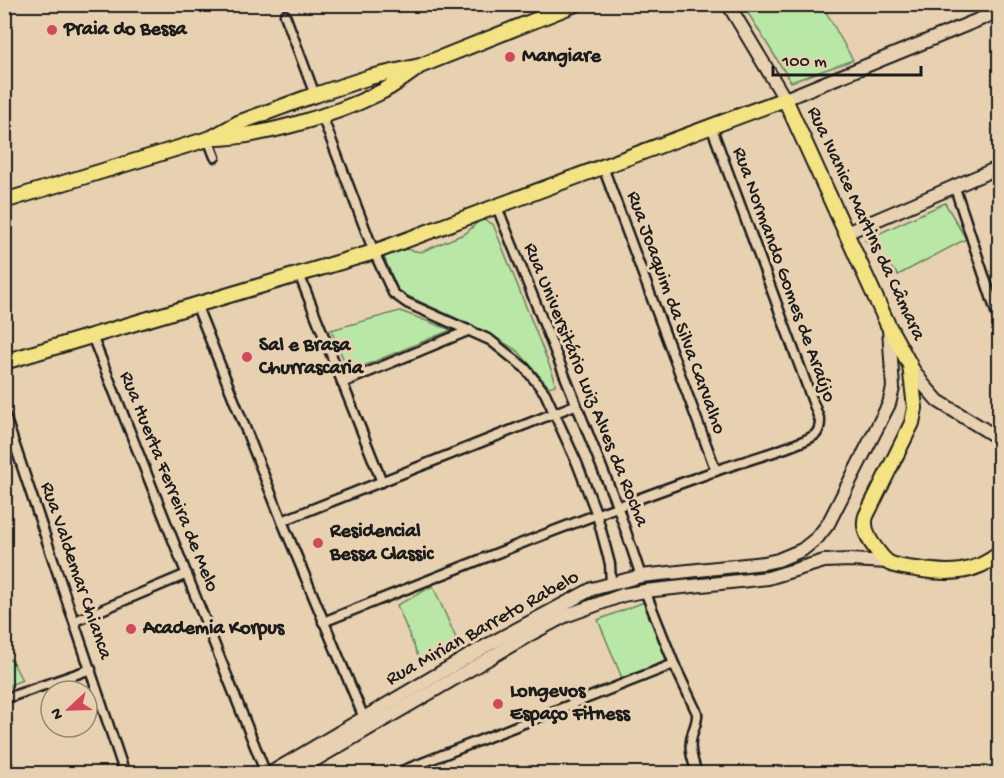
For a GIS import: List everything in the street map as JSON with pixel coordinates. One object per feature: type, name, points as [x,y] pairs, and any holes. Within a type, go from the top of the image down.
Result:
[{"type":"main road","points":[[210,139],[238,123],[370,77],[420,66],[576,4]]},
{"type":"main road","points":[[728,4],[785,99]]},
{"type":"main road","points":[[4,362],[374,252],[785,99],[999,11]]},
{"type":"main road","points":[[4,201],[210,139],[249,135],[322,116],[377,94],[420,66]]},
{"type":"main road","name":"Rua Ivanice Martins da Câmara","points":[[785,99],[888,325],[910,365],[938,401],[999,439]]},
{"type":"main road","points":[[846,233],[999,166]]},
{"type":"main road","name":"Rua Mirian Barreto Rabelo","points":[[268,774],[484,647],[592,589],[641,576],[764,563],[802,550],[817,538],[834,515],[889,404],[893,388],[888,325]]},
{"type":"main road","name":"Rua Ivanice Martins da Câmara","points":[[888,562],[869,538],[864,521],[912,423],[915,408],[910,365]]},
{"type":"main road","name":"Rua Mirian Barreto Rabelo","points":[[291,774],[565,616],[603,601],[645,591],[768,578],[824,561],[888,562],[899,566],[946,573],[966,570],[990,561],[999,553]]},
{"type":"street","points":[[285,15],[315,95]]},
{"type":"street","points":[[322,116],[374,252],[388,283],[399,298],[470,330],[502,349],[525,368],[545,393],[597,515],[610,564],[611,583]]},
{"type":"street","name":"Rua Normando Gomes de Araújo","points":[[711,126],[820,421],[820,428],[816,434],[802,441],[716,471]]},
{"type":"street","points":[[210,139],[215,157]]},
{"type":"street","name":"Rua Joaquim da Silva Carvalho","points":[[603,167],[716,471]]},
{"type":"street","points":[[954,185],[999,324]]},
{"type":"street","name":"Rua Universitário Luiz Alves da Rocha","points":[[497,207],[618,508],[641,576]]},
{"type":"street","points":[[298,274],[382,482]]},
{"type":"street","points":[[196,304],[282,521],[364,718]]},
{"type":"street","points":[[342,383],[470,330]]},
{"type":"street","name":"Rua Huerta Ferreira de Melo","points":[[92,336],[268,774]]},
{"type":"street","points":[[282,521],[575,405]]},
{"type":"street","name":"Rua Valdemar Chianca","points":[[4,413],[125,774]]},
{"type":"street","points":[[323,622],[716,471]]},
{"type":"street","points":[[75,621],[187,574]]},
{"type":"street","points":[[645,591],[674,664],[697,713],[698,720],[690,746],[697,774]]},
{"type":"street","points":[[394,774],[674,664]]},
{"type":"street","points":[[4,699],[91,669]]},
{"type":"street","points":[[4,758],[10,774]]},
{"type":"green space","points":[[743,5],[822,5],[853,60],[791,82]]},
{"type":"green space","points":[[945,203],[966,239],[898,275],[865,240]]},
{"type":"green space","points":[[481,219],[493,224],[554,377],[555,385],[549,387],[518,351],[486,332],[399,292],[384,257],[405,249],[421,252],[466,233]]},
{"type":"green space","points":[[400,311],[451,330],[349,372],[331,330]]},
{"type":"green space","points":[[433,586],[460,647],[421,663],[397,605]]},
{"type":"green space","points":[[644,602],[668,660],[622,678],[598,620]]},
{"type":"green space","points":[[11,659],[22,680],[5,687],[5,661]]},
{"type":"place","name":"Praia do Bessa","points":[[52,30]]},
{"type":"place","name":"Mangiare","points":[[510,57]]},
{"type":"place","name":"Sal e Brasa Churrascaria","points":[[247,357]]},
{"type":"place","name":"Residencial Bessa Classic","points":[[318,543]]},
{"type":"place","name":"Academia Korpus","points":[[131,629]]},
{"type":"place","name":"Longevos Espaço Fitness","points":[[498,704]]}]
